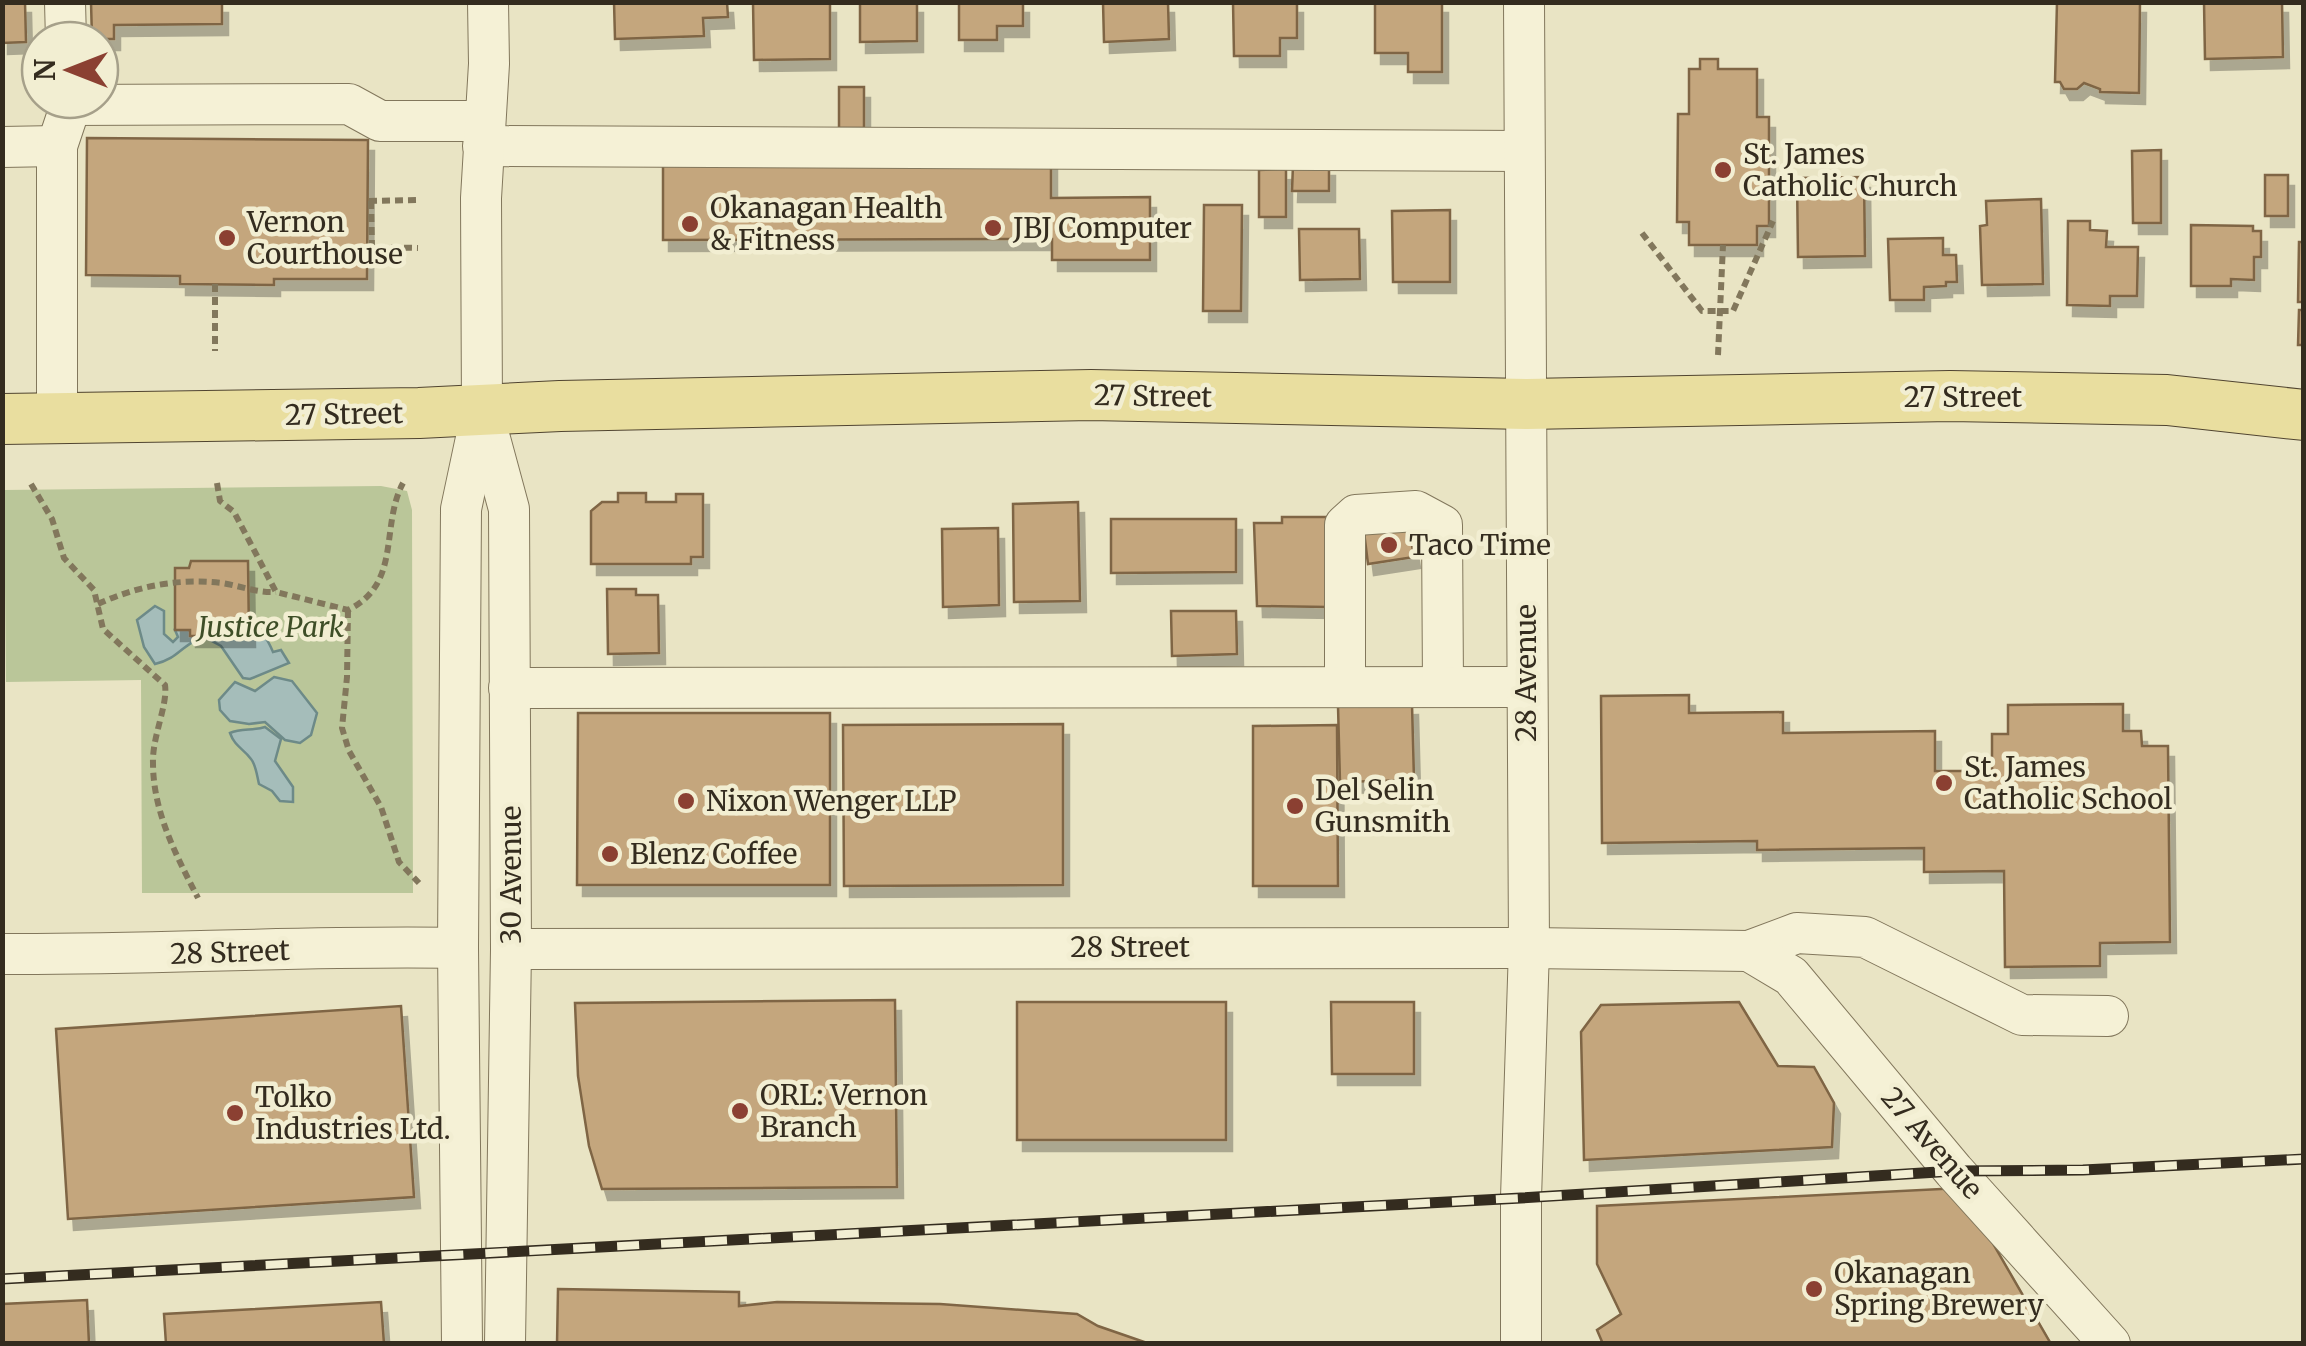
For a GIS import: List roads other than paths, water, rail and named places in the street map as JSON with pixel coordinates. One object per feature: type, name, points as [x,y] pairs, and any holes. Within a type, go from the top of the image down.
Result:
[{"type":"main road","name":"27 Street","points":[[2,420],[1091,394],[1526,404],[1950,396],[2166,400],[2304,414]]},
{"type":"street","name":"30 Avenue","points":[[462,1344],[458,948],[462,509],[482,410],[488,2]]},
{"type":"street","name":"28 Avenue","points":[[1522,1344],[1521,1198],[1528,948],[1524,2]]},
{"type":"street","points":[[120,102],[349,104],[380,121],[484,133],[1524,151]]},
{"type":"street","points":[[57,417],[57,146],[66,120]]},
{"type":"street","points":[[2,147],[57,146]]},
{"type":"street","name":"30 Avenue","points":[[482,410],[510,509],[512,948],[505,1344]]},
{"type":"street","points":[[1345,687],[1345,526],[1356,515],[1416,511],[1442,524],[1443,687]]},
{"type":"street","points":[[510,688],[1526,687]]},
{"type":"street","points":[[1750,951],[1798,933],[1865,937],[2022,1015],[2108,1016]]},
{"type":"street","name":"28 Street","points":[[2,954],[458,948]]},
{"type":"street","name":"28 Street","points":[[512,948],[1750,951]]},
{"type":"street","name":"27 Avenue","points":[[1750,951],[1791,976],[1954,1171],[2110,1344]]},
{"type":"water","points":[[155,606],[164,611],[164,634],[173,642],[178,637],[175,630],[190,630],[191,636],[249,636],[250,631],[265,637],[273,652],[281,650],[289,663],[250,679],[243,678],[221,646],[206,638],[155,664],[144,647],[137,620]]},
{"type":"water","points":[[274,677],[292,681],[317,713],[311,735],[300,743],[285,740],[265,722],[230,721],[220,710],[219,700],[235,682],[255,691]]},
{"type":"water","points":[[265,727],[281,739],[275,761],[293,787],[293,802],[280,801],[259,784],[253,761],[230,733]]},
{"type":"railway","points":[[2,1279],[1521,1198],[1954,1171],[2083,1170],[2304,1159]]},
{"type":"place","name":"St. James Catholic Church","points":[[1723,170]]},
{"type":"place","name":"Okanagan Health & Fitness","points":[[690,224]]},
{"type":"place","name":"JBJ Computer","points":[[993,228]]},
{"type":"place","name":"Vernon Courthouse","points":[[227,238]]},
{"type":"place","name":"Taco Time","points":[[1389,545]]},
{"type":"place","name":"St. James Catholic School","points":[[1944,783]]},
{"type":"place","name":"Nixon Wenger LLP","points":[[686,801]]},
{"type":"place","name":"Del Selin Gunsmith","points":[[1295,806]]},
{"type":"place","name":"Blenz Coffee","points":[[610,854]]},
{"type":"place","name":"ORL: Vernon Branch","points":[[740,1111]]},
{"type":"place","name":"Tolko Industries Ltd.","points":[[235,1113]]},
{"type":"place","name":"Okanagan Spring Brewery","points":[[1814,1289]]},
{"type":"park label","name":"Justice Park","points":[[271,627]]}]
